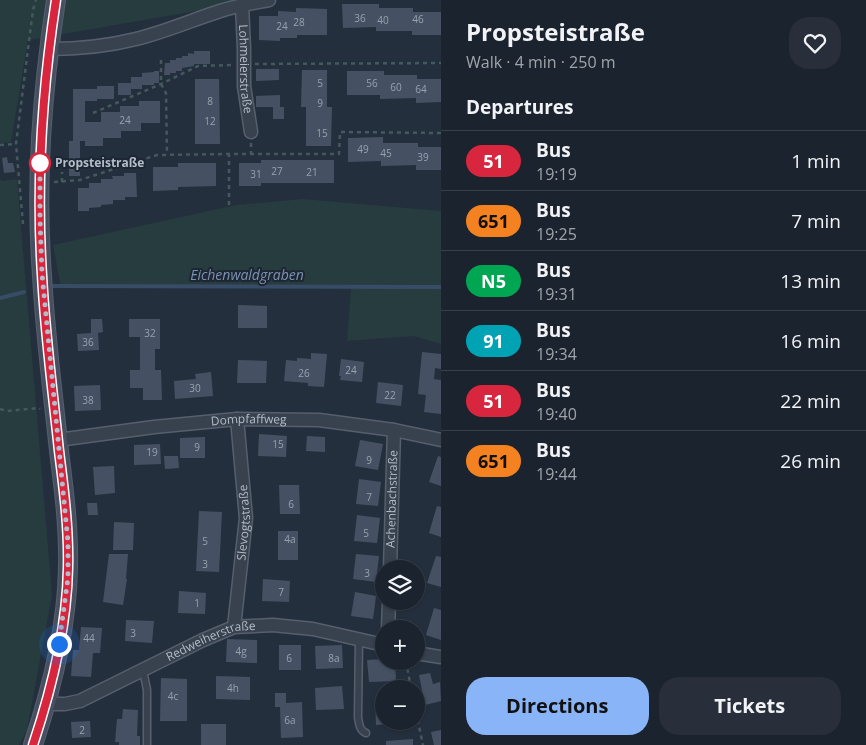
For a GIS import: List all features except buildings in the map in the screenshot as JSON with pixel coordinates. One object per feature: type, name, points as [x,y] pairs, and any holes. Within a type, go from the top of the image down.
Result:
[{"type":"main road","points":[[33,745],[46,704],[59,644],[68,578],[67,529],[58,440],[48,419],[39,182],[42,120],[56,0]]},
{"type":"street","points":[[49,49],[80,49],[128,41],[220,11],[269,0]]},
{"type":"street","name":"Lohmeierstraße","points":[[242,5],[244,86],[251,132]]},
{"type":"street","name":"Dompfaffweg","points":[[58,440],[154,427],[237,419],[319,420],[394,430],[441,440]]},
{"type":"street","name":"Slevogtstraße","points":[[234,627],[246,518],[237,419]]},
{"type":"street","name":"Achenbachstraße","points":[[390,560],[394,430]]},
{"type":"street","name":"Redweiherstraße","points":[[46,704],[65,704],[80,700],[203,640],[234,627],[273,625],[305,628],[375,643]]},
{"type":"street","points":[[425,654],[441,657]]},
{"type":"lane","points":[[359,640],[358,716],[360,728],[366,733]]},
{"type":"lane","points":[[143,670],[147,690],[147,745]]},
{"type":"path","points":[[24,227],[16,144],[33,10],[36,0]]},
{"type":"path","points":[[161,60],[162,84],[166,93],[167,155]]},
{"type":"path","points":[[93,113],[162,84],[198,66],[244,64],[441,64]]},
{"type":"path","points":[[39,182],[80,180],[157,156],[167,155],[339,154],[340,132],[441,132]]},
{"type":"path","points":[[0,145],[16,144]]},
{"type":"path","points":[[229,154],[229,205]]},
{"type":"path","points":[[62,172],[62,182]]},
{"type":"path","points":[[39,408],[48,419]]},
{"type":"path","points":[[39,408],[48,419]]},
{"type":"path","points":[[0,409],[7,411],[39,408]]},
{"type":"path","points":[[420,730],[423,745]]},
{"type":"green space","points":[[0,0],[260,0],[28,40],[11,142],[0,143]]},
{"type":"green space","points":[[0,177],[1,181],[17,179],[52,595],[27,730],[19,745],[0,745]]},
{"type":"green space","points":[[303,199],[441,211],[441,344],[414,336],[347,341],[351,288],[61,287],[53,245],[236,205]]},
{"type":"waterway","name":"Eichenwaldgraben","points":[[53,286],[441,287]]},
{"type":"waterway","name":"Eichenwaldgraben","points":[[0,298],[24,292]]},
{"type":"bus line","name":"51","points":[[33,745],[54,672],[63,623],[68,578],[66,516],[43,288],[39,182],[40,140],[45,85],[56,0]]},
{"type":"place","name":"Propsteistraße","points":[[40,163]]},
{"type":"route","points":[[40,163],[42,274],[68,542],[68,578],[59,644]]}]
